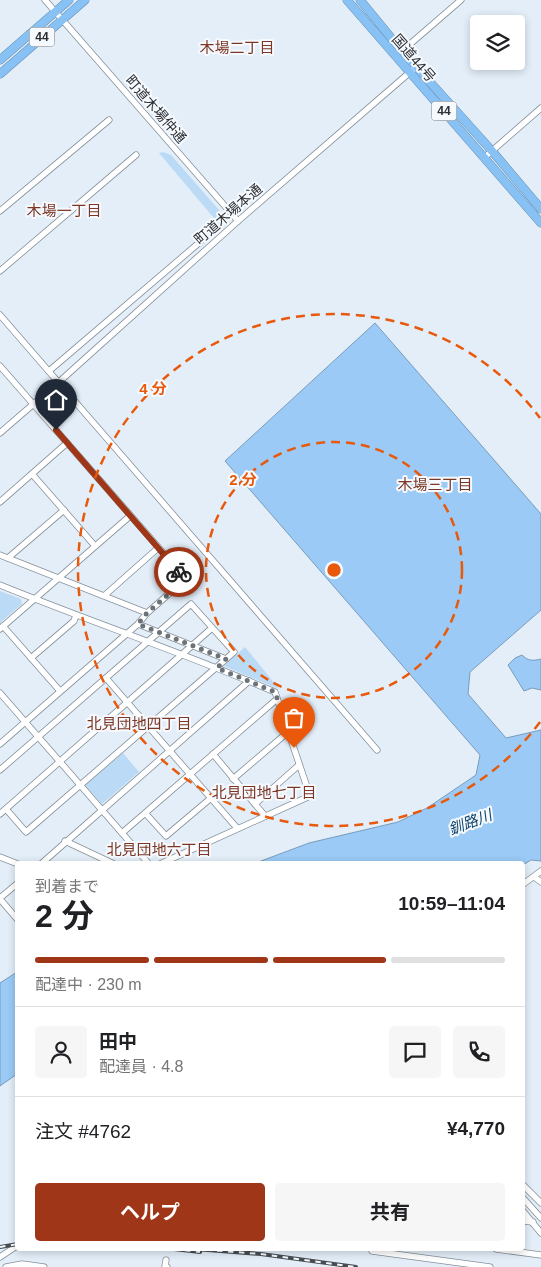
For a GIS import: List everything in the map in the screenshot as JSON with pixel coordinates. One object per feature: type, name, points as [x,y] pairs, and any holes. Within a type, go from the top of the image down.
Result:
[{"type":"highway","name":"44","points":[[0,60],[69,0]]},
{"type":"highway","name":"44","points":[[0,74],[85,0]]},
{"type":"highway","name":"国道44号","points":[[346,0],[541,223]]},
{"type":"highway","name":"国道44号","points":[[360,0],[402,51],[492,151],[541,209]]},
{"type":"street","name":"町道木場仲通","points":[[45,0],[238,221]]},
{"type":"street","points":[[402,51],[461,0]]},
{"type":"street","name":"町道木場本通","points":[[0,433],[238,221],[416,67]]},
{"type":"street","points":[[485,157],[541,108]]},
{"type":"street","points":[[0,210],[109,120]]},
{"type":"street","points":[[0,271],[136,155]]},
{"type":"street","points":[[49,371],[200,242]]},
{"type":"street","points":[[0,315],[377,750]]},
{"type":"street","points":[[0,366],[186,579],[147,613],[138,624],[0,744]]},
{"type":"street","points":[[0,502],[67,444]]},
{"type":"street","points":[[32,474],[95,546]]},
{"type":"street","points":[[8,558],[64,510]]},
{"type":"street","points":[[60,691],[2,628],[130,516]]},
{"type":"street","points":[[104,595],[158,548]]},
{"type":"street","points":[[0,554],[147,613]]},
{"type":"street","points":[[0,585],[76,616],[183,654],[275,692],[310,796],[166,861]]},
{"type":"street","points":[[0,770],[191,604],[234,652],[26,832],[6,809]]},
{"type":"street","points":[[31,658],[74,621],[76,616]]},
{"type":"street","points":[[138,624],[226,659]]},
{"type":"street","points":[[0,814],[212,628]]},
{"type":"street","points":[[106,678],[237,828]]},
{"type":"street","points":[[43,861],[249,681]]},
{"type":"street","points":[[0,693],[146,861]]},
{"type":"street","points":[[122,833],[277,699]]},
{"type":"street","points":[[234,778],[288,732]]},
{"type":"street","points":[[213,754],[265,816]]},
{"type":"street","points":[[255,804],[299,765]]},
{"type":"street","points":[[146,814],[166,836],[211,798]]},
{"type":"street","points":[[65,841],[108,861]]},
{"type":"street","points":[[0,857],[15,863]]},
{"type":"street","points":[[525,883],[541,872]]},
{"type":"street","points":[[534,877],[541,882]]},
{"type":"street","points":[[15,886],[0,898],[15,916]]},
{"type":"street","points":[[525,1187],[541,1203]]},
{"type":"street","points":[[525,1200],[541,1218]]},
{"type":"street","points":[[525,1213],[541,1234]]},
{"type":"street","points":[[525,1221],[533,1222]]},
{"type":"street","points":[[0,1257],[15,1247]]},
{"type":"street","points":[[372,1251],[405,1252],[490,1267]]},
{"type":"street","points":[[511,1251],[541,1255]]},
{"type":"street","points":[[6,1267],[22,1264],[44,1267]]},
{"type":"shaded area","points":[[163,152],[171,155],[226,218],[219,224],[159,153]]},
{"type":"shaded area","points":[[0,591],[21,599],[22,604],[0,623]]},
{"type":"shaded area","points":[[245,647],[279,689],[224,666]]},
{"type":"shaded area","points":[[123,753],[139,772],[102,804],[85,785]]},
{"type":"water","name":"釧路川","points":[[375,323],[541,514],[541,610],[470,672],[468,694],[506,738],[541,730],[541,861],[531,860],[525,864],[525,861],[261,861],[309,843],[398,822],[427,808],[476,775],[480,755],[225,461]]},
{"type":"water","points":[[522,655],[531,660],[541,659],[541,690],[532,688],[524,691],[508,665],[515,658]]},
{"type":"water","points":[[15,973],[15,1075],[0,1086],[0,983]]},
{"type":"railway","points":[[0,1247],[15,1244]]},
{"type":"railway","points":[[191,1251],[200,1252]]},
{"type":"railway","points":[[221,1251],[261,1254],[356,1267]]},
{"type":"way so far","points":[[179,572],[186,579],[147,613],[138,624],[226,659],[217,668],[275,692],[294,748]]},
{"type":"district","name":"木場二丁目","points":[[237,47]]},
{"type":"district","name":"木場一丁目","points":[[64,210]]},
{"type":"district","name":"木場三丁目","points":[[435,484]]},
{"type":"district","name":"北見団地四丁目","points":[[139,723]]},
{"type":"district","name":"北見団地七丁目","points":[[264,792]]},
{"type":"district","name":"北見団地六丁目","points":[[159,849]]},
{"type":"route","points":[[56,430],[179,572]]}]
